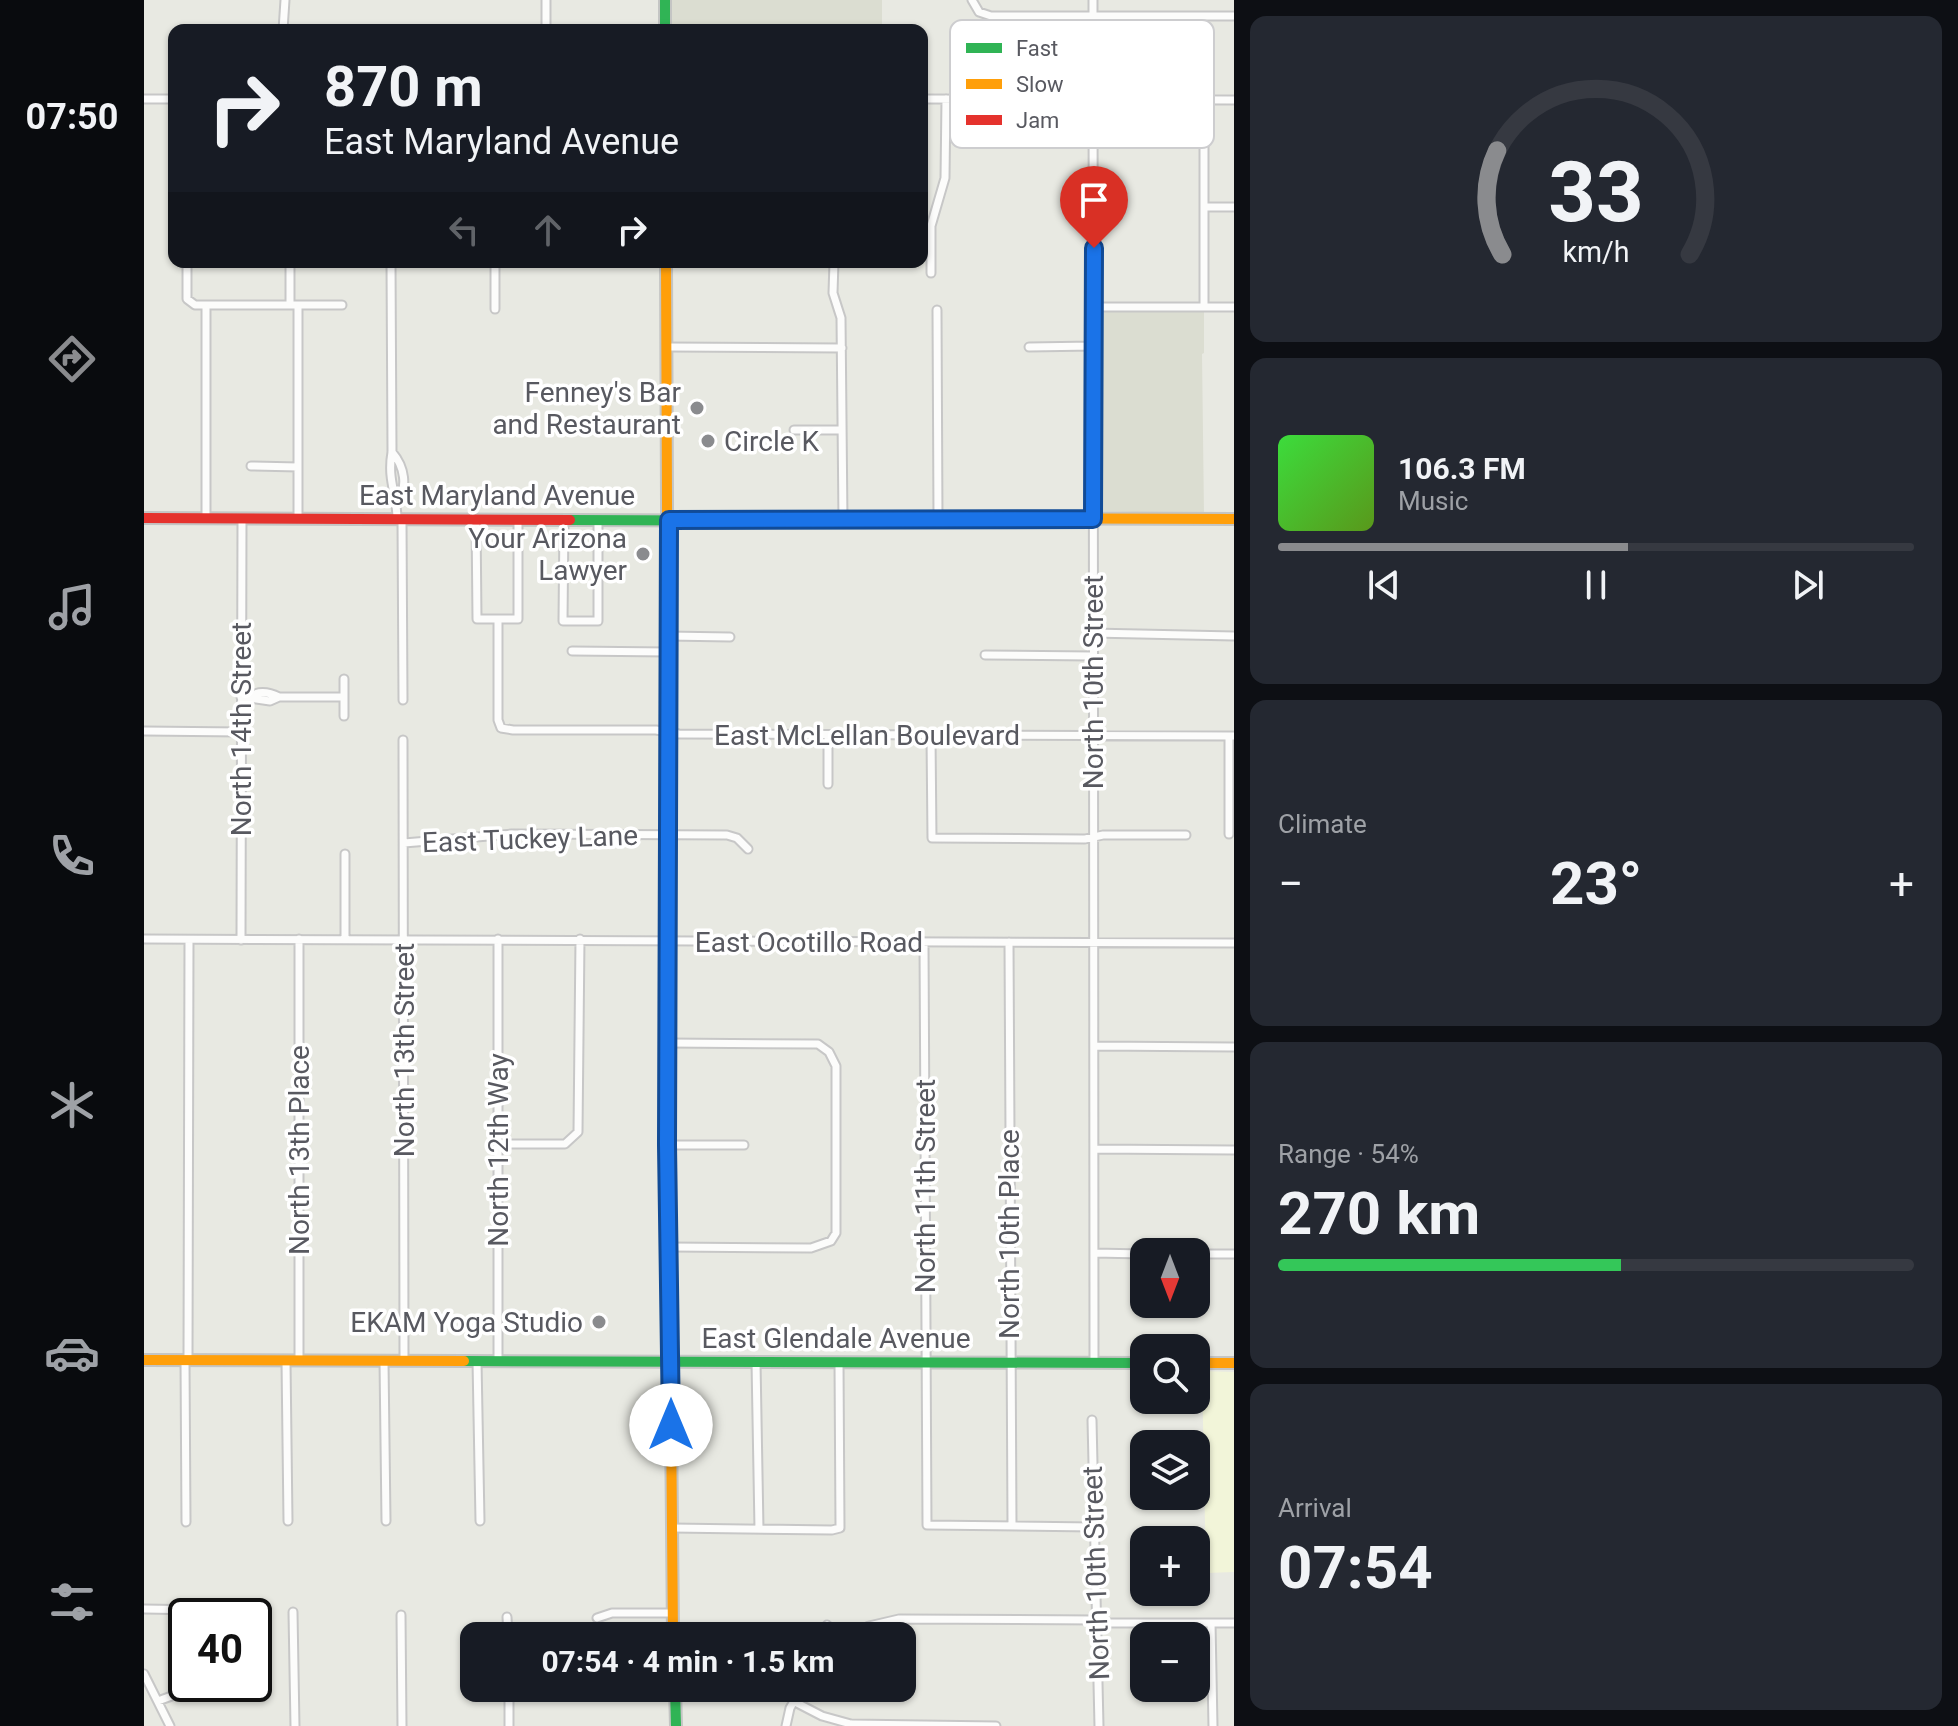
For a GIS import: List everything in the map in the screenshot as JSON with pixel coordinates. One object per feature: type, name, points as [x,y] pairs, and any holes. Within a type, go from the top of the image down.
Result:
[{"type":"street","points":[[283,24],[285,0]]},
{"type":"street","points":[[546,0],[546,24]]},
{"type":"street","points":[[665,0],[665,24]]},
{"type":"street","points":[[972,0],[984,15],[1234,16]]},
{"type":"street","name":"North 10th Street","points":[[1093,0],[1093,20]]},
{"type":"street","points":[[144,99],[168,99]]},
{"type":"street","points":[[928,99],[950,99]]},
{"type":"street","points":[[931,273],[931,226],[945,178],[946,99]]},
{"type":"street","name":"North 10th Street","points":[[1094,148],[1094,1363]]},
{"type":"street","points":[[1204,148],[1204,307]]},
{"type":"street","points":[[1204,207],[1234,207]]},
{"type":"street","points":[[187,268],[187,299],[192,304],[342,305]]},
{"type":"street","points":[[291,268],[298,518]]},
{"type":"street","points":[[391,268],[390,486],[399,520],[403,700]]},
{"type":"street","points":[[495,268],[495,309]]},
{"type":"street","points":[[666,268],[669,520],[667,1145],[673,1622]]},
{"type":"street","points":[[834,268],[833,293],[840,309],[842,348],[843,521]]},
{"type":"street","points":[[206,305],[206,518]]},
{"type":"street","points":[[1093,307],[1234,307]]},
{"type":"street","points":[[937,310],[938,519]]},
{"type":"street","points":[[1029,347],[1093,346]]},
{"type":"street","points":[[667,347],[842,348]]},
{"type":"street","points":[[794,430],[842,430]]},
{"type":"street","points":[[392,452],[403,470],[403,495],[397,504]]},
{"type":"street","points":[[251,466],[298,467]]},
{"type":"street","name":"East Maryland Avenue","points":[[144,518],[1234,519]]},
{"type":"street","name":"North 14th Street","points":[[241,940],[241,732],[245,697],[242,518]]},
{"type":"street","points":[[476,519],[477,619],[518,619],[518,519]]},
{"type":"street","points":[[564,520],[563,621],[598,621],[598,520]]},
{"type":"street","name":"East McLellan Boulevard","points":[[498,619],[498,720],[501,728],[828,735],[1231,736]]},
{"type":"street","points":[[1092,633],[1234,636]]},
{"type":"street","points":[[668,636],[730,637]]},
{"type":"street","points":[[572,651],[668,652]]},
{"type":"street","points":[[985,655],[1092,656]]},
{"type":"street","points":[[344,679],[344,716]]},
{"type":"street","points":[[245,697],[256,701],[264,697],[344,697]]},
{"type":"street","points":[[144,731],[241,732]]},
{"type":"street","points":[[828,735],[828,784]]},
{"type":"street","points":[[931,736],[932,838],[1085,839],[1093,836],[1186,835]]},
{"type":"street","points":[[1229,834],[1231,736]]},
{"type":"street","name":"North 13th Street","points":[[403,740],[404,1361]]},
{"type":"street","name":"East Tuckey Lane","points":[[404,843],[512,834],[727,835],[737,838],[748,849]]},
{"type":"street","points":[[345,854],[345,940]]},
{"type":"street","name":"East Ocotillo Road","points":[[144,939],[1234,943]]},
{"type":"street","name":"North 13th Place","points":[[299,939],[299,1361]]},
{"type":"street","name":"North 12th Way","points":[[498,939],[498,1361]]},
{"type":"street","points":[[498,1144],[565,1144],[578,1132],[580,939]]},
{"type":"street","points":[[186,1522],[189,940]]},
{"type":"street","name":"North 11th Street","points":[[924,942],[927,1525],[1012,1526]]},
{"type":"street","name":"North 10th Place","points":[[1009,942],[1012,1526]]},
{"type":"street","points":[[667,1043],[812,1044],[824,1048],[836,1066],[836,1233],[831,1241],[811,1248],[670,1247]]},
{"type":"street","points":[[1094,1046],[1234,1047]]},
{"type":"street","points":[[667,1145],[744,1145]]},
{"type":"street","points":[[1094,1149],[1234,1150]]},
{"type":"street","points":[[1094,1253],[1130,1254]]},
{"type":"street","points":[[1210,1254],[1234,1254]]},
{"type":"street","name":"East Glendale Avenue","points":[[144,1360],[1130,1363]]},
{"type":"street","points":[[286,1361],[288,1521]]},
{"type":"street","points":[[384,1361],[386,1521]]},
{"type":"street","points":[[477,1361],[480,1521]]},
{"type":"street","points":[[756,1362],[759,1529]]},
{"type":"street","points":[[672,1528],[840,1528],[839,1362]]},
{"type":"street","points":[[1210,1363],[1234,1363]]},
{"type":"street","name":"North 10th Street","points":[[1092,1420],[1093,1527],[1099,1621],[1099,1726]]},
{"type":"street","points":[[1012,1526],[1093,1527]]},
{"type":"street","points":[[144,1609],[168,1609]]},
{"type":"street","points":[[293,1612],[295,1726]]},
{"type":"street","points":[[597,1618],[612,1613],[673,1613]]},
{"type":"street","points":[[401,1615],[402,1726]]},
{"type":"street","points":[[507,1617],[507,1622]]},
{"type":"street","points":[[886,1622],[899,1619],[1234,1623]]},
{"type":"street","points":[[1211,1623],[1213,1726]]},
{"type":"street","points":[[144,1674],[170,1726]]},
{"type":"street","points":[[158,1701],[168,1697]]},
{"type":"street","points":[[509,1702],[509,1726]]},
{"type":"street","points":[[675,1702],[676,1726]]},
{"type":"street","points":[[786,1726],[793,1702]]},
{"type":"street","points":[[795,1702],[822,1716],[851,1724],[996,1726]]},
{"type":"shaded area","points":[[672,0],[882,0],[882,24],[672,24]]},
{"type":"shaded area","points":[[1105,311],[1204,312],[1204,514],[1100,511],[1100,317]]},
{"type":"shaded area","points":[[1210,1371],[1234,1372],[1234,1572],[1210,1573],[1210,1526],[1205,1526],[1205,1510],[1210,1510],[1210,1430],[1203,1430],[1203,1414],[1210,1414]]},
{"type":"traffic: fast","points":[[665,0],[665,24]]},
{"type":"traffic: fast","points":[[570,520],[939,518]]},
{"type":"traffic: fast","points":[[668,739],[669,1199]]},
{"type":"traffic: fast","points":[[464,1361],[1130,1363]]},
{"type":"traffic: fast","points":[[675,1702],[676,1726]]},
{"type":"traffic: slow","points":[[666,268],[668,739]]},
{"type":"traffic: slow","points":[[939,518],[1234,519]]},
{"type":"traffic: slow","points":[[669,1199],[673,1622]]},
{"type":"traffic: slow","points":[[144,1360],[464,1361]]},
{"type":"traffic: slow","points":[[1210,1363],[1234,1363]]},
{"type":"traffic: jam","points":[[144,518],[570,520]]},
{"type":"place","name":"Fenney's Bar and Restaurant","points":[[697,408]]},
{"type":"place","name":"Circle K","points":[[708,441]]},
{"type":"place","name":"Your Arizona Lawyer","points":[[643,554]]},
{"type":"place","name":"EKAM Yoga Studio","points":[[599,1322]]},
{"type":"route","points":[[671,1425],[667,1145],[669,520],[1093,519],[1094,248]]}]
